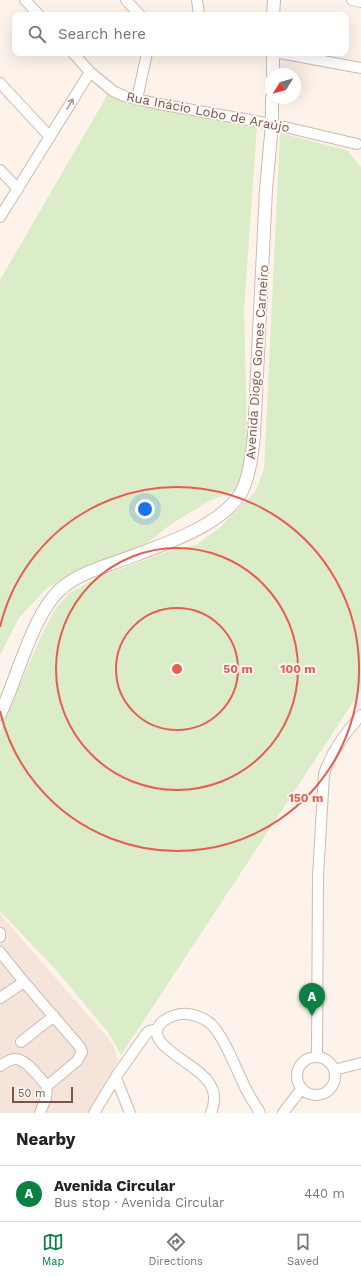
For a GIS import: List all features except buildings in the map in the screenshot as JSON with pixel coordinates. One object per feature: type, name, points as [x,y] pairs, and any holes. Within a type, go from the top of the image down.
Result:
[{"type":"street","points":[[25,0],[36,12]]},
{"type":"street","points":[[126,0],[137,12]]},
{"type":"street","points":[[197,0],[199,12]]},
{"type":"street","points":[[274,0],[274,12]]},
{"type":"street","points":[[352,0],[361,2]]},
{"type":"street","name":"Rua Inácio Lobo de Araújo","points":[[76,56],[90,72],[113,90],[124,96],[272,124],[358,144]]},
{"type":"street","points":[[137,99],[146,56]]},
{"type":"street","points":[[273,56],[273,68]]},
{"type":"street","points":[[296,56],[361,68]]},
{"type":"street","points":[[0,217],[90,72]]},
{"type":"street","points":[[0,83],[50,137]]},
{"type":"street","name":"Avenida Diogo Gomes Carneiro","points":[[0,714],[35,628],[52,599],[62,588],[81,575],[197,530],[233,502],[242,490],[250,467],[254,436],[266,189],[272,124],[272,104]]},
{"type":"street","points":[[0,170],[18,189]]},
{"type":"street","points":[[317,1057],[318,876],[324,774],[328,760],[336,746],[361,715]]},
{"type":"street","points":[[0,952],[80,1047],[82,1052],[77,1061],[46,1086]]},
{"type":"street","points":[[0,998],[24,982]]},
{"type":"street","points":[[211,1113],[214,1107],[215,1096],[210,1083],[199,1072],[163,1044],[158,1038],[158,1029],[162,1021],[168,1017],[178,1014],[188,1014],[199,1016],[211,1024],[224,1044],[245,1088],[260,1113]]},
{"type":"street","points":[[21,1042],[54,1016]]},
{"type":"street","points":[[94,1113],[117,1075],[146,1034],[149,1031],[158,1029]]},
{"type":"street","points":[[317,1057],[328,1061],[334,1070],[334,1082],[326,1092],[320,1094],[307,1092],[302,1088],[297,1077],[301,1065],[305,1060],[310,1058],[317,1057]]},
{"type":"street","points":[[0,1066],[15,1059],[22,1061],[30,1067],[46,1086],[46,1098],[40,1113]]},
{"type":"street","points":[[334,1070],[361,1064]]},
{"type":"street","points":[[117,1075],[116,1078],[130,1113]]},
{"type":"street","points":[[283,1113],[302,1088]]},
{"type":"shaded area","points":[[0,914],[113,1044],[118,1060],[88,1113],[0,1113]]},
{"type":"green space","points":[[109,92],[133,104],[149,105],[257,126],[244,310],[248,465],[235,490],[206,503],[171,524],[145,545],[66,577],[47,588],[19,618],[0,655],[0,280]]},
{"type":"green space","points":[[280,133],[347,150],[361,167],[361,690],[121,1055],[110,1035],[57,971],[0,911],[0,731],[41,636],[54,611],[68,594],[96,578],[166,552],[196,545],[219,528],[255,492],[264,469]]},
{"type":"place","name":"Avenida Circular","points":[[312,1016]]}]
